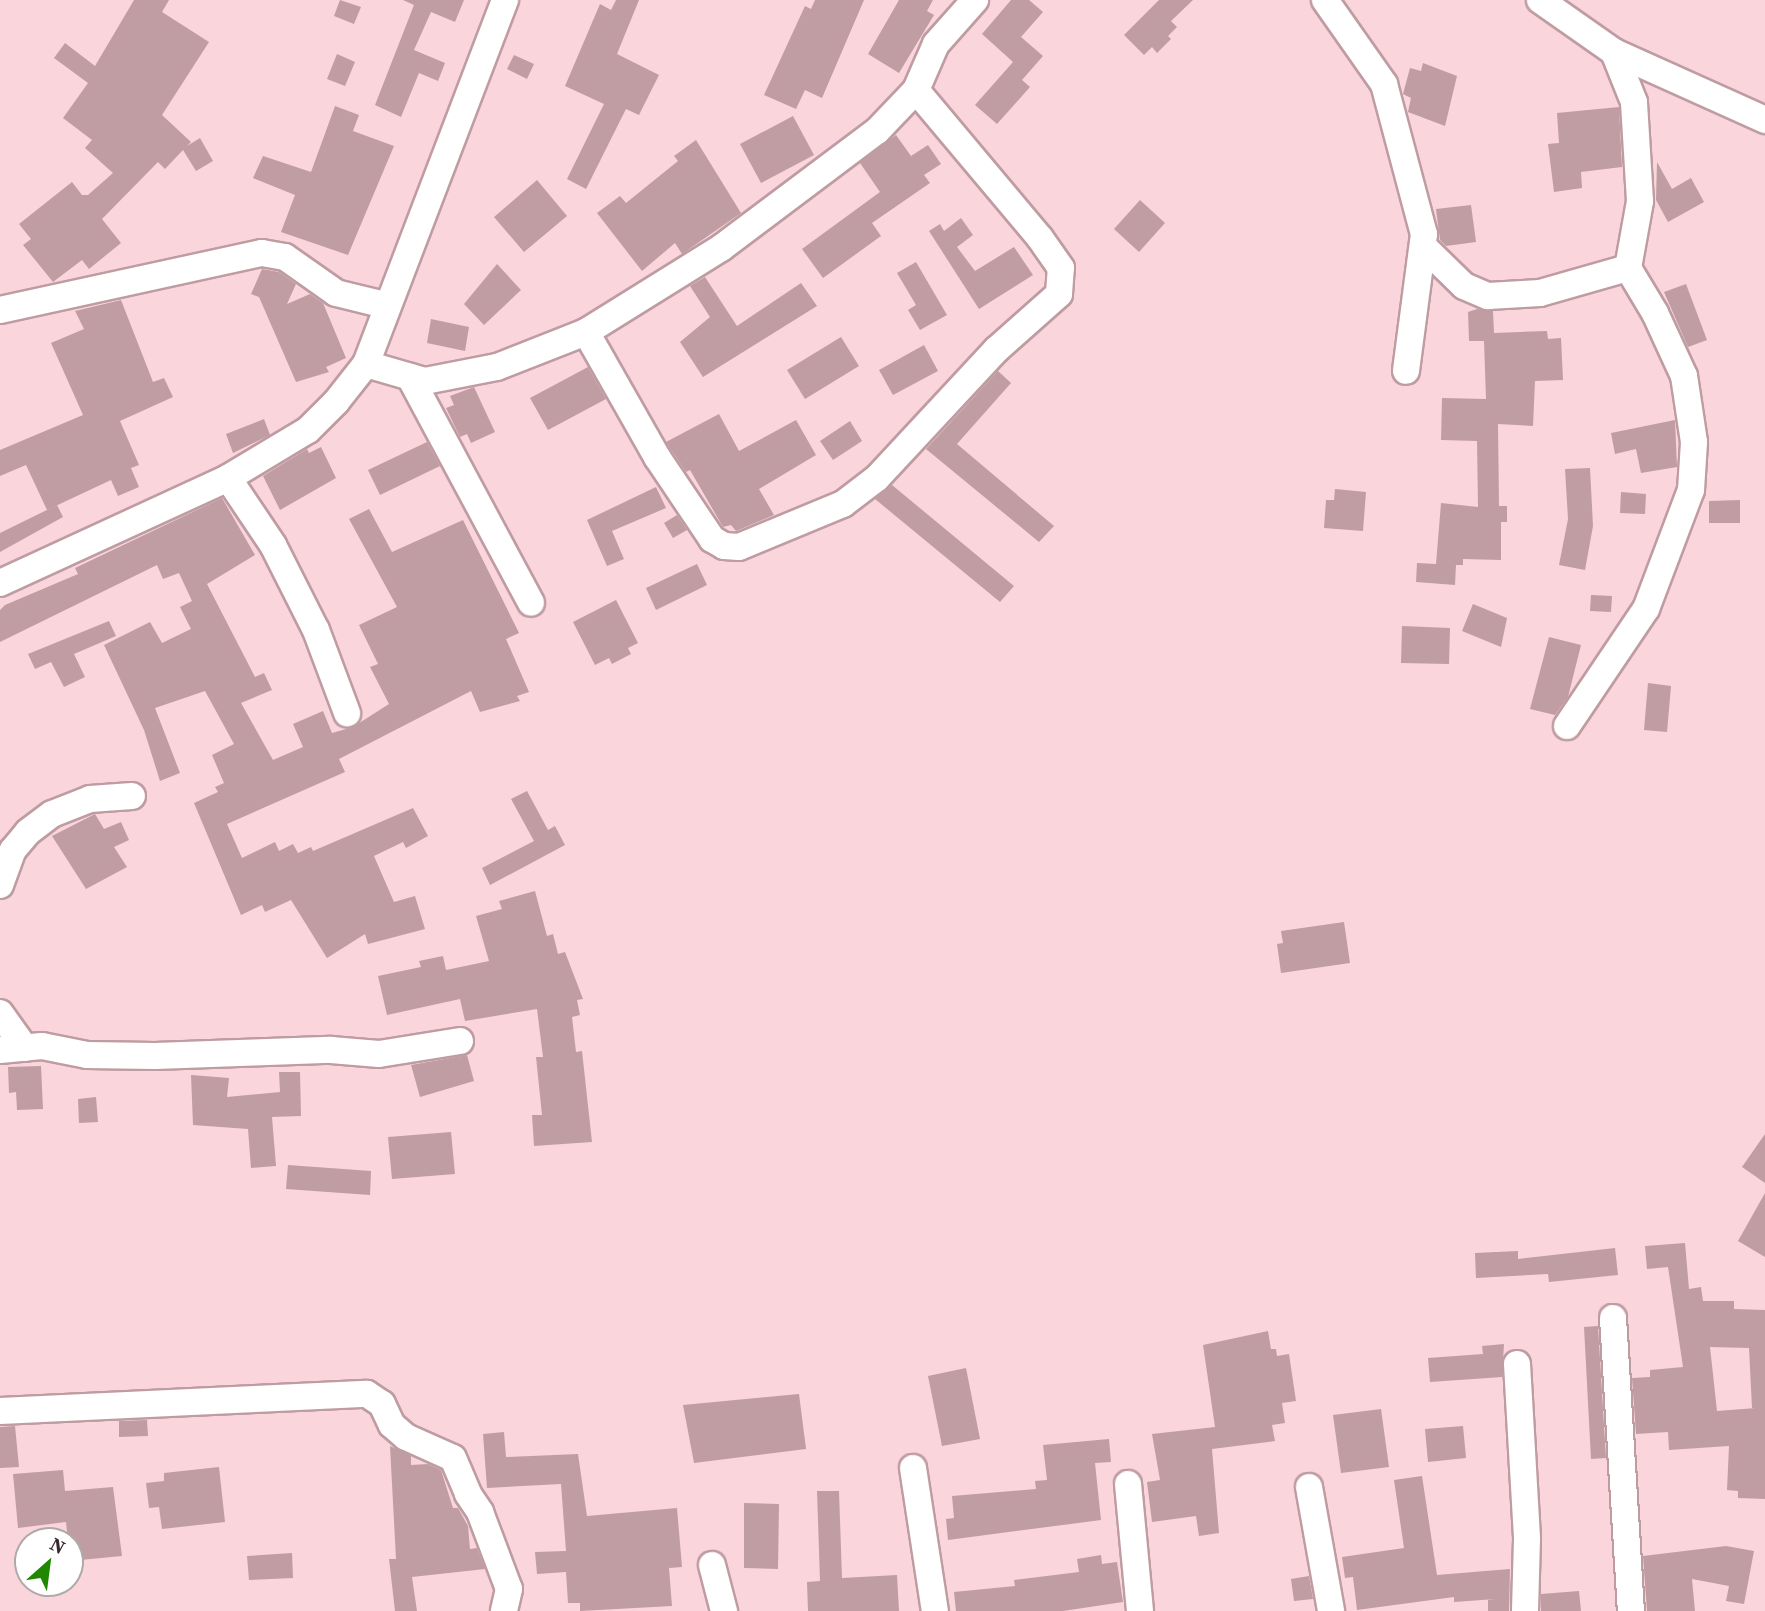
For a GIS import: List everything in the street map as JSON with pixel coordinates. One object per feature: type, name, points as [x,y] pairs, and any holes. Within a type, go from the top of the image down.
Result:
[{"type":"street","points":[[0,583],[228,478],[308,430],[366,364],[385,305],[505,0]]},
{"type":"street","points":[[1325,0],[1384,84],[1396,116],[1426,250],[1406,372]]},
{"type":"street","points":[[1540,0],[1614,52],[1765,120]]},
{"type":"street","points":[[366,364],[425,381],[497,367],[586,332],[721,248],[877,131],[915,90],[936,44],[966,2]]},
{"type":"street","points":[[1567,726],[1646,609],[1691,490],[1694,442],[1684,376],[1655,313],[1628,268],[1640,201],[1633,102],[1614,52]]},
{"type":"street","points":[[586,332],[657,457],[712,539],[724,546],[740,547],[842,504],[877,478],[996,350],[1059,294],[1061,268],[1040,238],[915,90]]},
{"type":"street","points":[[1426,250],[1464,286],[1488,296],[1539,293],[1628,268]]},
{"type":"street","points":[[0,310],[262,253],[285,257],[336,293],[385,305]]},
{"type":"street","points":[[410,377],[531,603]]},
{"type":"street","points":[[228,478],[279,557],[316,630],[347,713]]},
{"type":"street","points":[[0,885],[13,850],[27,832],[52,814],[90,799],[132,796]]},
{"type":"street","points":[[0,1013],[12,1049],[42,1046],[87,1055],[331,1050],[379,1054],[460,1041]]},
{"type":"street","points":[[1613,1318],[1632,1611]]},
{"type":"street","points":[[1517,1364],[1527,1539],[1525,1611]]},
{"type":"street","points":[[0,1411],[367,1394],[382,1404],[392,1425],[407,1437],[453,1458],[468,1494],[480,1512],[509,1589],[505,1611]]},
{"type":"street","points":[[913,1468],[935,1611]]},
{"type":"street","points":[[1128,1484],[1140,1611]]},
{"type":"street","points":[[1309,1487],[1331,1611]]},
{"type":"street","points":[[712,1565],[724,1611]]},
{"type":"building","points":[[134,0],[169,0],[162,12],[209,42],[162,115],[191,142],[187,146],[200,138],[213,161],[196,171],[183,150],[165,169],[158,162],[102,219],[121,243],[89,269],[82,260],[53,282],[23,245],[31,239],[19,224],[72,182],[82,195],[88,195],[113,173],[85,148],[92,140],[63,118],[88,83],[54,58],[65,43],[95,66]]},
{"type":"building","points":[[340,0],[361,7],[354,24],[334,16]]},
{"type":"building","points":[[403,0],[464,0],[455,22],[431,12],[414,50],[445,63],[438,81],[419,73],[401,117],[375,105],[414,5]]},
{"type":"building","points":[[616,0],[639,0],[617,54],[659,75],[639,115],[626,109],[586,189],[567,179],[604,104],[565,86],[600,4],[611,10]]},
{"type":"building","points":[[815,0],[864,0],[822,98],[805,90],[796,109],[764,95],[805,6],[811,9]]},
{"type":"building","points":[[899,0],[933,0],[927,11],[934,15],[899,73],[868,54]]},
{"type":"building","points":[[1011,0],[1029,0],[1043,12],[1021,37],[1043,56],[1022,80],[1030,87],[997,124],[975,105],[1013,62],[982,34]]},
{"type":"building","points":[[1159,0],[1193,0],[1171,21],[1177,27],[1168,36],[1171,39],[1157,53],[1152,47],[1144,55],[1124,35]]},
{"type":"building","points":[[337,54],[355,62],[345,86],[327,79]]},
{"type":"building","points":[[514,55],[534,64],[527,79],[507,69]]},
{"type":"building","points":[[1423,63],[1457,76],[1445,126],[1408,112],[1411,98],[1403,94],[1410,68],[1421,71]]},
{"type":"building","points":[[335,106],[359,115],[353,131],[394,146],[348,255],[281,232],[295,195],[253,178],[263,156],[311,172]]},
{"type":"building","points":[[1619,107],[1622,167],[1581,172],[1582,188],[1554,192],[1548,144],[1559,143],[1557,113]]},
{"type":"building","points":[[793,116],[814,155],[761,183],[740,144]]},
{"type":"building","points":[[896,135],[911,156],[928,145],[941,164],[924,175],[930,183],[872,223],[881,236],[823,278],[802,249],[880,192],[860,163]]},
{"type":"building","points":[[696,140],[741,213],[682,254],[675,243],[642,271],[597,213],[620,196],[626,203],[678,161],[674,156]]},
{"type":"building","points":[[1657,162],[1672,189],[1691,178],[1704,202],[1668,222],[1656,200]]},
{"type":"building","points":[[537,180],[567,216],[524,252],[494,217]]},
{"type":"building","points":[[1140,200],[1165,223],[1139,252],[1114,229]]},
{"type":"building","points":[[1471,205],[1476,242],[1446,246],[1440,240],[1436,209]]},
{"type":"building","points":[[961,218],[973,235],[957,247],[975,271],[1014,247],[1033,275],[979,309],[929,231],[940,224],[944,231]]},
{"type":"building","points":[[916,262],[947,315],[920,330],[908,310],[916,305],[897,273]]},
{"type":"building","points":[[497,264],[521,290],[484,325],[464,304]]},
{"type":"building","points":[[262,269],[279,272],[296,284],[287,304],[310,294],[323,303],[346,358],[326,367],[329,372],[296,382],[259,297],[251,294]]},
{"type":"building","points":[[705,277],[737,326],[801,283],[817,306],[703,377],[680,342],[710,317],[690,286]]},
{"type":"building","points":[[1686,284],[1707,340],[1688,347],[1664,292]]},
{"type":"building","points":[[121,300],[153,382],[164,378],[173,397],[120,421],[139,465],[131,468],[139,487],[118,496],[111,480],[47,510],[26,465],[0,476],[0,450],[83,415],[51,343],[84,329],[75,311]]},
{"type":"building","points":[[1477,309],[1493,311],[1494,333],[1547,331],[1548,339],[1561,338],[1563,380],[1535,381],[1533,426],[1498,424],[1499,506],[1507,506],[1507,522],[1501,522],[1501,560],[1463,559],[1463,565],[1456,565],[1455,585],[1416,582],[1417,563],[1436,564],[1441,503],[1478,507],[1477,441],[1441,440],[1442,398],[1486,399],[1484,341],[1469,341],[1468,312]]},
{"type":"building","points":[[431,319],[469,327],[465,351],[427,343]]},
{"type":"building","points":[[841,337],[859,366],[805,399],[787,370]]},
{"type":"building","points":[[924,345],[938,371],[893,395],[879,370]]},
{"type":"building","points":[[588,367],[606,399],[548,430],[530,398]]},
{"type":"building","points":[[998,371],[1011,383],[957,444],[1054,526],[1039,542],[926,449]]},
{"type":"building","points":[[474,387],[495,432],[471,443],[467,434],[460,437],[446,408],[454,405],[450,396]]},
{"type":"building","points":[[719,414],[739,451],[796,420],[816,455],[759,489],[774,515],[736,531],[731,525],[723,527],[690,470],[686,472],[666,442]]},
{"type":"building","points":[[264,419],[270,435],[233,453],[226,434]]},
{"type":"building","points":[[1675,420],[1677,467],[1641,473],[1636,449],[1615,454],[1611,433]]},
{"type":"building","points":[[850,421],[862,441],[833,460],[820,441]]},
{"type":"building","points":[[427,442],[440,466],[380,495],[368,470]]},
{"type":"building","points":[[321,447],[336,478],[280,510],[263,476],[307,449],[309,453]]},
{"type":"building","points":[[1590,468],[1593,526],[1585,570],[1559,565],[1568,519],[1565,469]]},
{"type":"building","points":[[892,485],[1014,586],[1000,602],[875,499]]},
{"type":"building","points":[[656,487],[666,508],[612,531],[624,559],[607,566],[587,520]]},
{"type":"building","points":[[1335,489],[1366,492],[1363,531],[1324,528],[1326,500],[1334,500]]},
{"type":"building","points":[[1621,492],[1646,494],[1645,514],[1620,513]]},
{"type":"building","points":[[222,498],[255,555],[207,584],[255,677],[264,673],[272,690],[241,703],[273,760],[303,747],[293,724],[323,711],[332,733],[353,727],[389,704],[370,667],[378,664],[359,625],[397,607],[349,519],[369,509],[392,552],[463,520],[519,633],[506,639],[529,692],[517,696],[520,701],[480,712],[471,691],[339,759],[345,772],[227,824],[242,858],[275,842],[279,851],[293,844],[298,853],[311,847],[313,851],[413,808],[428,836],[406,848],[403,842],[374,856],[394,902],[415,896],[425,929],[368,944],[365,934],[327,958],[291,900],[265,912],[262,905],[241,915],[194,803],[218,792],[215,787],[224,783],[212,755],[234,744],[205,691],[155,708],[180,773],[160,781],[144,730],[104,645],[150,622],[162,643],[191,629],[180,607],[192,601],[179,573],[163,579],[157,565],[0,642],[0,610],[5,605],[78,574],[75,568]]},
{"type":"building","points":[[1740,500],[1740,523],[1709,523],[1709,501]]},
{"type":"building","points":[[57,505],[63,517],[0,552],[0,533]]},
{"type":"building","points":[[677,515],[687,530],[673,538],[664,523]]},
{"type":"building","points":[[697,564],[707,585],[656,610],[646,588]]},
{"type":"building","points":[[1591,595],[1612,596],[1611,612],[1590,611]]},
{"type":"building","points":[[616,600],[638,643],[628,648],[631,654],[612,664],[609,658],[595,665],[573,622]]},
{"type":"building","points":[[1473,604],[1507,618],[1501,647],[1462,631]]},
{"type":"building","points":[[109,621],[116,636],[74,654],[85,677],[64,687],[51,662],[35,669],[28,654]]},
{"type":"building","points":[[1402,626],[1450,628],[1449,664],[1401,663]]},
{"type":"building","points":[[1549,637],[1581,645],[1568,697],[1555,715],[1530,709]]},
{"type":"building","points":[[1648,683],[1671,686],[1667,732],[1644,730]]},
{"type":"building","points":[[527,791],[548,830],[555,826],[565,845],[490,885],[482,868],[534,841],[511,799]]},
{"type":"building","points":[[95,814],[104,829],[121,822],[129,840],[114,847],[127,867],[86,889],[52,836]]},
{"type":"building","points":[[535,891],[547,936],[553,934],[558,954],[565,952],[583,999],[577,1000],[580,1015],[572,1017],[576,1052],[582,1051],[592,1142],[534,1146],[532,1115],[542,1115],[536,1057],[543,1057],[537,1009],[465,1021],[460,999],[387,1015],[378,976],[421,967],[419,961],[443,956],[446,970],[489,961],[476,916],[502,909],[499,901]]},
{"type":"building","points":[[1344,922],[1350,963],[1281,973],[1277,944],[1283,943],[1281,931]]},
{"type":"building","points":[[467,1055],[474,1081],[420,1097],[411,1065]]},
{"type":"building","points":[[41,1066],[43,1109],[17,1110],[16,1092],[9,1093],[8,1067]]},
{"type":"building","points":[[279,1072],[300,1072],[301,1116],[272,1117],[276,1166],[251,1168],[248,1129],[193,1125],[191,1075],[229,1078],[227,1097],[280,1092]]},
{"type":"building","points":[[96,1097],[98,1122],[79,1123],[78,1099]]},
{"type":"building","points":[[451,1132],[455,1174],[392,1179],[388,1137]]},
{"type":"building","points":[[1765,1134],[1765,1183],[1742,1167]]},
{"type":"building","points":[[288,1165],[371,1171],[370,1195],[286,1189]]},
{"type":"building","points":[[1765,1193],[1765,1257],[1738,1241]]},
{"type":"building","points":[[1685,1243],[1689,1289],[1701,1287],[1703,1301],[1734,1301],[1734,1309],[1765,1310],[1765,1499],[1738,1498],[1738,1491],[1727,1490],[1729,1446],[1669,1450],[1668,1432],[1636,1434],[1632,1378],[1650,1377],[1650,1370],[1683,1367],[1668,1267],[1647,1269],[1645,1246]],"holes":[[[1710,1347],[1749,1348],[1752,1408],[1756,1408],[1717,1411]]]},
{"type":"building","points":[[1615,1248],[1618,1275],[1549,1282],[1548,1274],[1476,1278],[1475,1253],[1518,1251],[1518,1259]]},
{"type":"building","points":[[1598,1326],[1606,1458],[1591,1459],[1584,1327]]},
{"type":"building","points":[[1268,1331],[1271,1349],[1276,1349],[1277,1356],[1289,1354],[1296,1401],[1282,1403],[1285,1423],[1272,1425],[1275,1441],[1212,1449],[1219,1533],[1199,1536],[1196,1516],[1152,1522],[1147,1482],[1160,1480],[1152,1434],[1215,1427],[1203,1345]]},
{"type":"building","points":[[1504,1344],[1502,1377],[1430,1382],[1428,1358],[1483,1354],[1482,1346]]},
{"type":"building","points":[[966,1368],[980,1439],[942,1446],[928,1376]]},
{"type":"building","points":[[799,1394],[806,1449],[694,1463],[683,1405]]},
{"type":"building","points":[[1381,1409],[1389,1467],[1341,1473],[1333,1415]]},
{"type":"building","points":[[147,1420],[148,1436],[119,1437],[119,1421]]},
{"type":"building","points":[[15,1426],[19,1467],[0,1468],[0,1427]]},
{"type":"building","points":[[1463,1426],[1466,1458],[1428,1462],[1425,1429]]},
{"type":"building","points":[[504,1432],[506,1457],[578,1454],[587,1516],[677,1508],[682,1567],[669,1568],[672,1606],[580,1611],[580,1603],[568,1603],[566,1572],[537,1574],[535,1552],[566,1551],[561,1484],[487,1488],[483,1434]]},
{"type":"building","points":[[1109,1439],[1111,1462],[1095,1463],[1101,1520],[948,1540],[946,1519],[954,1518],[952,1496],[1036,1489],[1035,1481],[1047,1480],[1043,1445]]},
{"type":"building","points":[[390,1446],[411,1456],[411,1465],[428,1464],[441,1470],[453,1508],[458,1508],[468,1526],[470,1549],[477,1548],[485,1569],[412,1577],[417,1611],[395,1611],[389,1559],[396,1559]]},
{"type":"building","points":[[219,1467],[225,1522],[162,1529],[159,1507],[149,1508],[146,1483],[164,1481],[164,1473]]},
{"type":"building","points":[[63,1470],[65,1491],[113,1487],[122,1556],[84,1560],[84,1527],[67,1527],[66,1522],[18,1527],[13,1474]]},
{"type":"building","points":[[1422,1476],[1437,1575],[1510,1569],[1509,1611],[1488,1611],[1488,1600],[1496,1599],[1454,1602],[1454,1597],[1357,1610],[1353,1577],[1345,1578],[1342,1557],[1404,1548],[1394,1480]]},
{"type":"building","points":[[817,1491],[839,1491],[842,1578],[897,1575],[899,1611],[808,1611],[807,1582],[820,1581]]},
{"type":"building","points":[[744,1503],[779,1504],[778,1569],[744,1568]]},
{"type":"building","points":[[1726,1546],[1754,1551],[1744,1604],[1726,1601],[1729,1586],[1692,1579],[1695,1611],[1647,1611],[1643,1556]]},
{"type":"building","points":[[292,1553],[293,1578],[249,1580],[247,1556]]},
{"type":"building","points":[[1101,1555],[1102,1564],[1117,1562],[1123,1602],[1063,1611],[956,1611],[954,1592],[1015,1586],[1014,1580],[1079,1572],[1077,1559]]},
{"type":"building","points":[[1309,1576],[1313,1599],[1294,1601],[1291,1579]]},
{"type":"building","points":[[1579,1591],[1581,1611],[1541,1611],[1541,1594]]}]
